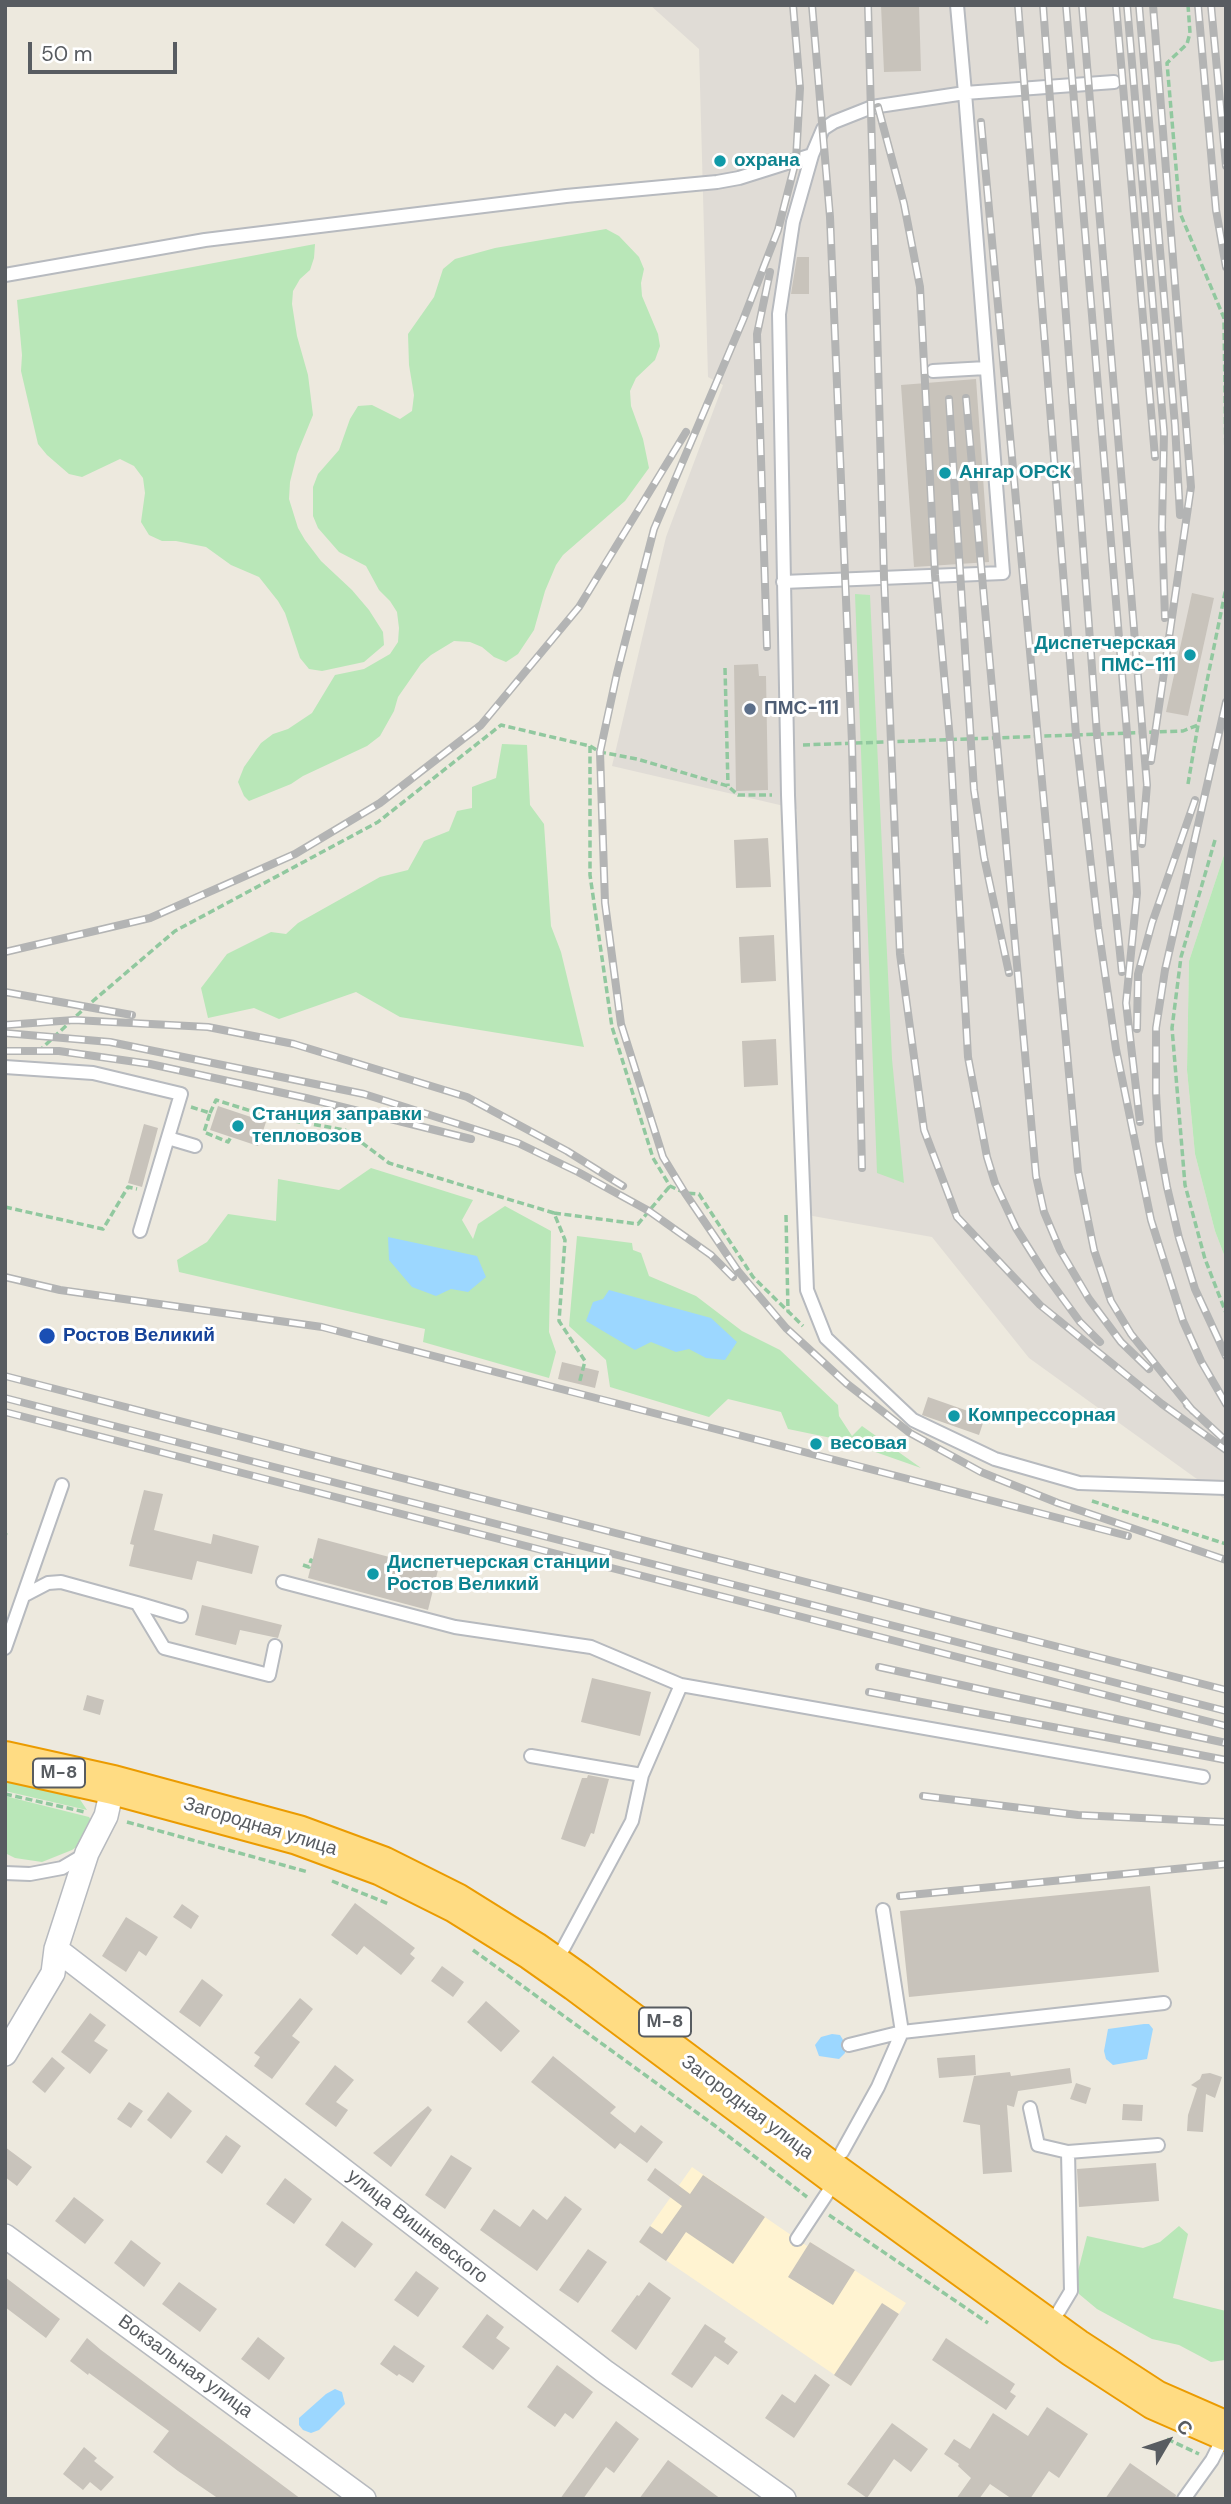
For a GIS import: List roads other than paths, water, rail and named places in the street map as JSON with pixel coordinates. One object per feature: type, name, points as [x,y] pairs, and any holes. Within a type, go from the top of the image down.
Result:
[{"type":"highway","name":"Загородная улица","points":[[5,1740],[149,1773],[312,1819],[429,1867],[463,1885],[563,1949],[833,2179],[1059,2311],[1149,2372],[1226,2406]]},
{"type":"highway","name":"Загородная улица","points":[[5,1760],[110,1801],[309,1838],[382,1866],[456,1903],[577,1982],[833,2179],[1121,2379],[1221,2441]]},
{"type":"street","points":[[5,2054],[52,1973],[56,1948],[87,1853],[110,1801]]},
{"type":"street","name":"улица Вишневского","points":[[56,1948],[604,2371],[784,2499]]},
{"type":"street","name":"Вокзальная улица","points":[[5,2236],[364,2499]]},
{"type":"lane","points":[[783,582],[1003,573],[957,5]]},
{"type":"lane","points":[[1114,82],[965,93],[872,107],[834,122],[823,129],[812,155],[793,222],[779,314],[787,746],[807,1290],[826,1338],[914,1420],[995,1459],[1079,1483],[1226,1488]]},
{"type":"lane","points":[[5,275],[205,240],[566,196],[717,182],[739,178],[812,155]]},
{"type":"lane","points":[[933,371],[986,368]]},
{"type":"lane","points":[[5,1067],[93,1073],[181,1094],[140,1231]]},
{"type":"lane","points":[[168,1138],[195,1146]]},
{"type":"lane","points":[[5,1648],[62,1485]]},
{"type":"lane","points":[[25,1595],[48,1583],[61,1582],[181,1616]]},
{"type":"lane","points":[[282,1582],[456,1627],[591,1647],[681,1685],[1203,1776]]},
{"type":"lane","points":[[137,1603],[164,1648],[268,1675],[275,1646]]},
{"type":"lane","points":[[563,1949],[632,1821],[642,1775],[681,1685]]},
{"type":"lane","points":[[531,1756],[642,1775]]},
{"type":"lane","points":[[5,1872],[30,1874],[62,1868],[87,1853]]},
{"type":"lane","points":[[797,2239],[833,2179],[902,2032],[884,1910]]},
{"type":"lane","points":[[849,2045],[902,2032],[1164,2003]]},
{"type":"lane","points":[[1030,2108],[1038,2145],[1068,2152],[1158,2145]]},
{"type":"lane","points":[[1059,2311],[1071,2291],[1068,2152]]},
{"type":"lane","points":[[1184,2499],[1221,2441]]},
{"type":"water","points":[[388,1237],[477,1256],[486,1277],[468,1292],[451,1289],[436,1296],[412,1287],[389,1260]]},
{"type":"water","points":[[609,1290],[711,1318],[737,1342],[725,1360],[706,1358],[689,1349],[676,1352],[651,1342],[635,1350],[586,1321],[593,1302],[603,1299]]},
{"type":"water","points":[[1149,2024],[1153,2029],[1147,2059],[1113,2065],[1106,2059],[1104,2051],[1108,2029]]},
{"type":"water","points":[[840,2035],[845,2043],[845,2053],[839,2059],[819,2056],[815,2045],[821,2037]]},
{"type":"water","points":[[335,2389],[342,2392],[345,2404],[319,2430],[311,2433],[303,2430],[299,2425],[299,2418]]},
{"type":"railway","points":[[793,5],[800,88],[796,160],[778,230],[743,320],[654,529],[600,752],[605,903],[621,1024],[663,1157],[685,1193],[738,1271],[786,1328],[846,1383],[910,1433],[981,1472],[1058,1503],[1226,1560]]},
{"type":"railway","points":[[812,5],[830,217],[852,743],[862,1168]]},
{"type":"railway","points":[[868,5],[884,577],[900,954],[924,1130],[957,1217],[1040,1305],[1162,1404],[1226,1450]]},
{"type":"railway","points":[[1018,5],[1076,735],[1098,926],[1116,1049],[1151,1220],[1183,1321],[1201,1361],[1226,1404]]},
{"type":"railway","points":[[1043,5],[1097,735],[1122,972]]},
{"type":"railway","points":[[1066,5],[1127,733],[1137,893],[1126,1003],[1140,1122]]},
{"type":"railway","points":[[1082,5],[1147,785],[1142,844]]},
{"type":"railway","points":[[1116,5],[1155,457]]},
{"type":"railway","points":[[1127,5],[1164,433],[1162,527],[1165,618]]},
{"type":"railway","points":[[1139,5],[1175,425],[1180,515]]},
{"type":"railway","points":[[1151,761],[1191,487],[1153,5]]},
{"type":"railway","points":[[1198,5],[1216,210],[1226,267]]},
{"type":"railway","points":[[1211,5],[1226,166]]},
{"type":"railway","points":[[878,107],[904,204],[920,287],[935,575],[950,740],[968,1057],[987,1157],[995,1183],[1016,1228],[1045,1274],[1080,1322],[1100,1342]]},
{"type":"railway","points":[[981,122],[1078,1171],[1094,1250],[1111,1301],[1131,1334],[1193,1411]]},
{"type":"railway","points":[[767,647],[757,334],[770,272]]},
{"type":"railway","points":[[966,398],[1036,1176],[1044,1212],[1060,1250],[1089,1299],[1121,1342],[1149,1369]]},
{"type":"railway","points":[[949,399],[974,790],[984,857],[1009,973]]},
{"type":"railway","points":[[5,952],[150,918],[295,854],[380,803],[481,725],[579,607],[686,432]]},
{"type":"railway","points":[[1226,702],[1165,970],[1156,1028],[1159,1142],[1167,1187],[1195,1289],[1226,1356]]},
{"type":"railway","points":[[1137,1029],[1138,974],[1152,923],[1195,800]]},
{"type":"railway","points":[[5,992],[132,1015]]},
{"type":"railway","points":[[5,1025],[74,1020],[208,1027],[294,1044],[467,1097],[567,1151],[623,1186]]},
{"type":"railway","points":[[5,1033],[110,1042],[364,1094],[518,1143],[649,1211],[711,1255],[733,1277]]},
{"type":"railway","points":[[5,1051],[59,1051],[150,1064],[306,1098],[471,1139]]},
{"type":"railway","points":[[5,1277],[60,1290],[322,1327],[1128,1536]]},
{"type":"railway","points":[[5,1376],[1226,1690]]},
{"type":"railway","points":[[5,1398],[1226,1711]]},
{"type":"railway","points":[[1187,1405],[1226,1441]]},
{"type":"railway","points":[[5,1412],[1226,1726]]},
{"type":"railway","points":[[879,1667],[1226,1743]]},
{"type":"railway","points":[[869,1692],[1226,1760]]},
{"type":"railway","points":[[923,1796],[1078,1815],[1226,1822]]},
{"type":"railway","points":[[900,1896],[1226,1864]]},
{"type":"place","name":"охрана","points":[[720,161]]},
{"type":"place","name":"Ангар ОРСК","points":[[945,473]]},
{"type":"place","name":"Диспетчерская ПМС-111","points":[[1190,655]]},
{"type":"place","name":"ПМС-111","points":[[750,709]]},
{"type":"place","name":"Станция заправки тепловозов","points":[[238,1126]]},
{"type":"place","name":"Ростов Великий","points":[[47,1336]]},
{"type":"place","name":"Компрессорная","points":[[954,1416]]},
{"type":"place","name":"весовая","points":[[816,1444]]},
{"type":"place","name":"Диспетчерская станции Ростов Великий","points":[[373,1574]]}]
